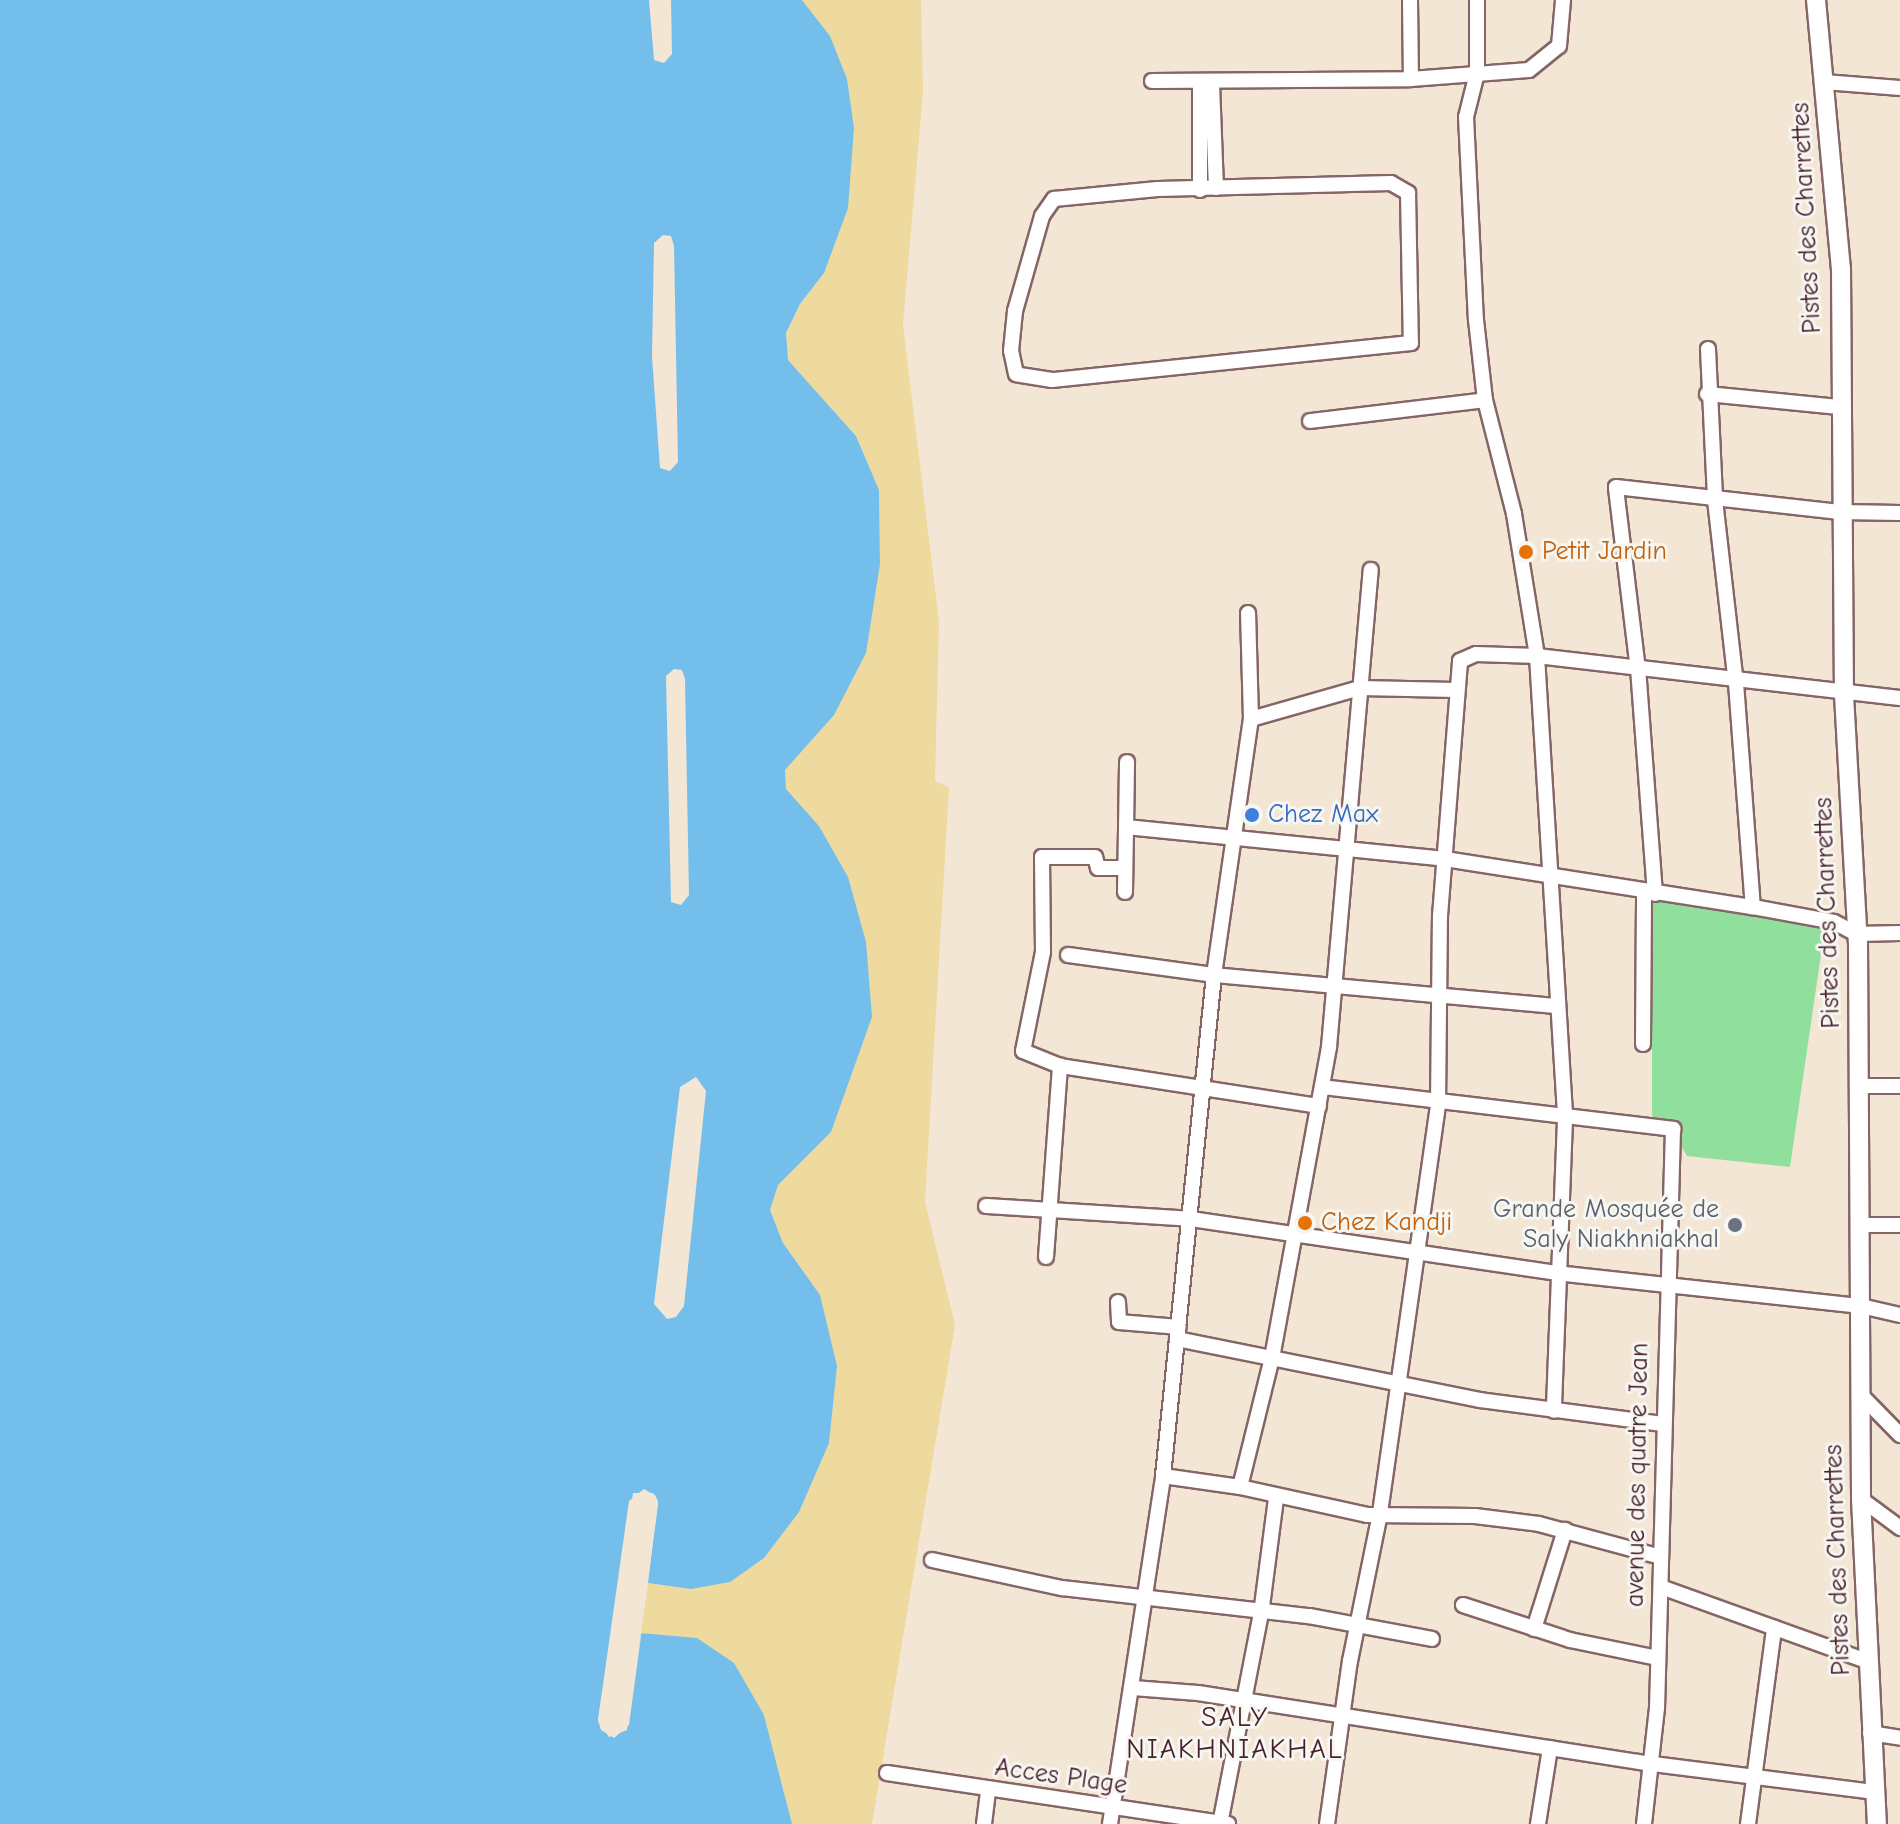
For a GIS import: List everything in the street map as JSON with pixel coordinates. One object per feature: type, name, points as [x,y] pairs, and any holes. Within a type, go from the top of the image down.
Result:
[{"type":"main road","name":"Pistes des Charrettes","points":[[1816,0],[1841,269],[1839,407],[1844,695],[1857,934],[1862,1225],[1861,1499],[1870,1733],[1877,1824]]},
{"type":"street","points":[[1410,0],[1411,79]]},
{"type":"street","points":[[1477,0],[1477,73],[1466,137],[1485,400],[1514,514],[1537,656],[1565,1120],[1556,1273],[1554,1411]]},
{"type":"street","points":[[1152,81],[1206,84],[1411,79],[1529,70],[1552,55],[1562,38],[1563,0]]},
{"type":"street","points":[[1825,82],[1900,88]]},
{"type":"street","points":[[1206,84],[1216,188]]},
{"type":"street","points":[[1200,190],[1206,84]]},
{"type":"street","points":[[1402,185],[1408,193],[1411,343],[1052,380],[1020,378],[1011,351],[1015,311],[1042,216],[1054,199],[1200,190],[1402,185]]},
{"type":"street","points":[[1708,349],[1707,394],[1715,500],[1736,683],[1753,907]]},
{"type":"street","points":[[1707,394],[1839,407]]},
{"type":"street","points":[[1310,421],[1485,400]]},
{"type":"street","points":[[1643,1044],[1649,893],[1638,670],[1616,487],[1840,512],[1900,513]]},
{"type":"street","points":[[1240,1487],[1272,1358],[1322,1087],[1335,985],[1371,570]]},
{"type":"street","points":[[1111,1816],[1163,1476],[1214,975],[1251,719],[1248,613]]},
{"type":"street","points":[[1327,1824],[1357,1623],[1380,1513],[1414,1253],[1438,1104],[1438,995],[1445,859],[1456,690],[1465,655],[1537,656],[1736,683],[1900,698]]},
{"type":"street","points":[[1251,719],[1360,688],[1456,690]]},
{"type":"street","points":[[1125,892],[1127,762]]},
{"type":"street","points":[[1126,827],[1445,859],[1753,907],[1834,922],[1857,934],[1900,933]]},
{"type":"street","points":[[1125,868],[1098,868],[1095,857],[1044,855],[1041,859],[1043,952],[1021,1045],[1034,1058],[1060,1066],[1203,1091],[1319,1106]]},
{"type":"street","points":[[1068,955],[1214,975],[1557,1006]]},
{"type":"street","points":[[1046,1257],[1060,1066]]},
{"type":"street","points":[[1859,1086],[1900,1086]]},
{"type":"street","points":[[1322,1087],[1565,1120]]},
{"type":"street","name":"avenue des quatre Jean","points":[[1565,1120],[1670,1130],[1661,1587],[1653,1764],[1644,1824]]},
{"type":"street","points":[[986,1206],[1191,1219],[1556,1273],[1861,1306],[1900,1315]]},
{"type":"street","points":[[1862,1225],[1900,1225]]},
{"type":"street","points":[[1118,1302],[1119,1322],[1178,1333],[1272,1358],[1399,1385],[1554,1411],[1663,1424]]},
{"type":"street","points":[[1859,1393],[1900,1435]]},
{"type":"street","points":[[1163,1476],[1240,1487],[1276,1498],[1367,1515],[1475,1516],[1565,1530],[1661,1557]]},
{"type":"street","points":[[1220,1824],[1261,1614],[1276,1498]]},
{"type":"street","points":[[1861,1499],[1900,1528]]},
{"type":"street","points":[[1534,1629],[1565,1530]]},
{"type":"street","points":[[932,1560],[1062,1588],[1357,1623],[1432,1639]]},
{"type":"street","points":[[1661,1587],[1867,1661]]},
{"type":"street","points":[[1463,1605],[1534,1629],[1658,1658]]},
{"type":"street","points":[[1748,1824],[1774,1628]]},
{"type":"street","points":[[1133,1688],[1653,1764],[1875,1792]]},
{"type":"street","points":[[1870,1733],[1900,1738]]},
{"type":"street","points":[[1538,1824],[1550,1748]]},
{"type":"street","name":"Acces Plage","points":[[887,1773],[1111,1816],[1228,1824]]},
{"type":"street","points":[[984,1824],[988,1791]]},
{"type":"green space","points":[[1652,900],[1825,927],[1790,1167],[1687,1156],[1670,1127],[1652,1116]]},
{"type":"sand","points":[[802,0],[921,0],[923,91],[903,325],[939,622],[935,781],[949,787],[925,1202],[955,1325],[872,1824],[792,1824],[764,1715],[697,1638],[641,1633],[648,1583],[691,1589],[820,1296],[783,1243],[770,1210],[777,1185],[831,1131],[872,1017],[819,826],[786,789],[785,770],[802,748],[880,564],[879,490],[856,436],[788,360],[786,334],[800,304],[824,273],[830,36]]},
{"type":"water","points":[[0,0],[802,0],[830,36],[847,79],[854,128],[848,208],[824,273],[800,304],[786,333],[788,360],[856,436],[879,490],[880,564],[866,653],[834,715],[785,770],[786,789],[819,826],[848,877],[866,942],[872,1017],[831,1132],[778,1185],[770,1210],[783,1243],[820,1295],[837,1366],[829,1443],[799,1512],[764,1558],[730,1582],[691,1589],[648,1583],[658,1501],[653,1493],[633,1493],[598,1720],[609,1737],[627,1730],[641,1633],[697,1638],[734,1663],[764,1715],[792,1824],[0,1824]]},
{"type":"pier","points":[[649,0],[671,0],[672,54],[664,63],[654,60]]},
{"type":"pier","points":[[663,235],[671,236],[674,246],[678,462],[670,471],[660,468],[652,357],[654,243]]},
{"type":"pier","points":[[674,669],[682,670],[685,679],[689,895],[681,905],[671,902],[666,676]]},
{"type":"pier","points":[[696,1077],[706,1091],[684,1306],[676,1317],[667,1319],[654,1304],[680,1087]]},
{"type":"pier","points":[[644,1489],[656,1496],[658,1505],[647,1587],[654,1501],[644,1493],[633,1502],[602,1720],[610,1733],[625,1724],[642,1629],[629,1725],[614,1738],[601,1730],[598,1720],[629,1501]]},
{"type":"place","name":"Petit Jardin","points":[[1526,552]]},
{"type":"place","name":"Chez Max","points":[[1252,815]]},
{"type":"place","name":"Chez Kandji","points":[[1305,1223]]},
{"type":"place","name":"Grande Mosquée de Saly Niakhniakhal","points":[[1735,1225]]},
{"type":"district","name":"SALY NIAKHNIAKHAL","points":[[1235,1733]]}]
